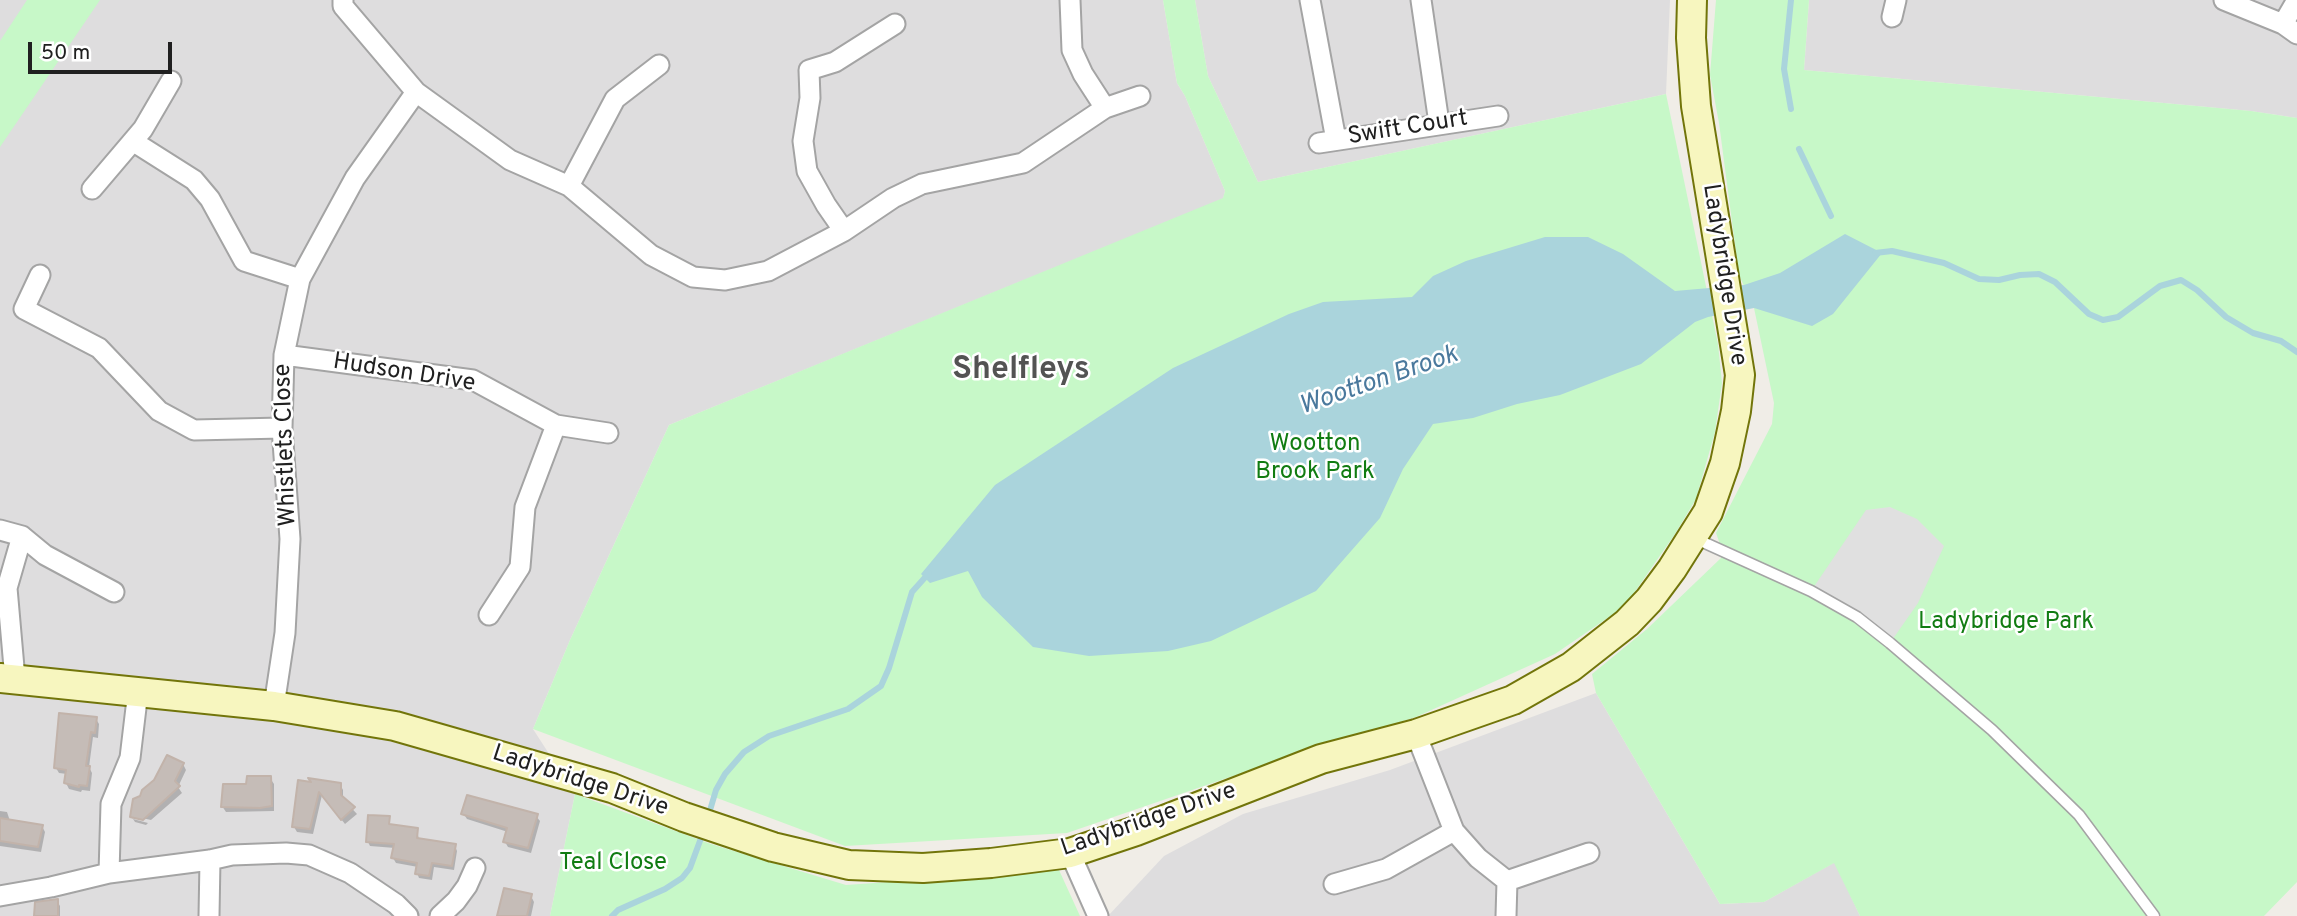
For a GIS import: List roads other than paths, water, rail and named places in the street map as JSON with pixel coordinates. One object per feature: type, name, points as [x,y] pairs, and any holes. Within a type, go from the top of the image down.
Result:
[{"type":"street","points":[[343,0],[343,6],[416,92],[510,160],[569,186],[650,255],[693,277],[725,280],[768,271],[844,231],[893,198],[922,184],[1023,163],[1105,108],[1140,96]]},
{"type":"street","points":[[1070,0],[1072,50],[1083,74],[1105,108]]},
{"type":"street","name":"Swift Court","points":[[1310,0],[1327,142],[1498,116]]},
{"type":"street","points":[[1421,0],[1439,123]]},
{"type":"street","name":"Ladybridge Drive","points":[[8,678],[274,706],[395,726],[612,788],[684,817],[773,847],[849,865],[923,868],[1070,853],[1136,831],[1321,759],[1416,734],[1513,700],[1571,667],[1627,623],[1649,600],[1708,512],[1725,463],[1736,411],[1740,375],[1696,106],[1691,38],[1692,0]]},
{"type":"street","points":[[2224,0],[2290,29],[2297,0]]},
{"type":"street","points":[[844,231],[825,205],[807,171],[803,141],[810,98],[809,70],[835,62],[895,24]]},
{"type":"street","points":[[569,186],[615,99],[659,65]]},
{"type":"street","points":[[92,189],[134,142],[171,81]]},
{"type":"street","name":"Whistlets Close","points":[[274,706],[285,633],[290,538],[282,428],[284,355],[300,279],[355,178],[416,92]]},
{"type":"street","points":[[134,142],[194,180],[210,200],[244,261],[300,279]]},
{"type":"street","points":[[40,275],[24,309],[99,348],[159,411],[194,430],[282,428]]},
{"type":"street","name":"Hudson Drive","points":[[284,355],[473,380],[556,425],[608,433]]},
{"type":"street","points":[[489,615],[520,567],[525,507],[556,425]]},
{"type":"street","points":[[0,530],[22,537],[46,555],[114,592]]},
{"type":"street","points":[[8,678],[7,588],[22,537]]},
{"type":"street","points":[[109,873],[111,804],[130,758],[138,691]]},
{"type":"street","points":[[1416,734],[1454,831],[1478,858],[1507,881]]},
{"type":"street","points":[[1334,884],[1386,869],[1454,831]]},
{"type":"street","points":[[1070,853],[1098,916]]},
{"type":"street","points":[[1507,881],[1589,853]]},
{"type":"street","points":[[0,896],[109,873],[232,855],[309,855],[350,873],[396,904],[408,916]]},
{"type":"street","points":[[209,916],[210,860]]},
{"type":"street","points":[[440,916],[456,901],[475,869]]},
{"type":"street","points":[[1506,916],[1507,881]]},
{"type":"lane","points":[[1692,537],[1811,591],[1857,617],[1890,643],[1992,730],[2079,815],[2154,916]]},
{"type":"water","points":[[1845,234],[1882,253],[1833,314],[1812,326],[1754,308],[1708,317],[1695,322],[1641,364],[1560,395],[1517,404],[1473,418],[1433,424],[1403,469],[1380,518],[1316,591],[1211,641],[1168,651],[1089,656],[1033,647],[982,597],[968,571],[930,583],[921,574],[995,485],[1173,368],[1289,314],[1323,302],[1412,297],[1433,276],[1466,261],[1545,237],[1588,237],[1623,254],[1675,291],[1744,285],[1780,273]]},
{"type":"waterway","points":[[1791,0],[1784,69],[1791,109]]},
{"type":"waterway","points":[[1799,149],[1831,216]]},
{"type":"waterway","name":"Wootton Brook","points":[[1875,253],[1892,251],[1944,263],[1979,279],[1999,280],[2039,274],[2055,282],[2089,314],[2103,320],[2118,317],[2160,286],[2181,280],[2197,290],[2226,317],[2253,333],[2281,341],[2297,352]]},
{"type":"waterway","name":"Wootton Brook","points":[[708,817],[716,790],[725,774],[744,752],[769,736],[848,709],[881,686],[912,592],[929,573]]},
{"type":"waterway","name":"Wootton Brook","points":[[612,916],[618,910],[665,889],[682,878],[690,868],[704,830]]},
{"type":"district","name":"Shelfleys","points":[[1021,372]]},
{"type":"park label","name":"Wootton Brook Park","points":[[1315,459]]},
{"type":"park label","name":"Ladybridge Park","points":[[2006,623]]},
{"type":"park label","name":"Teal Close","points":[[613,864]]}]
